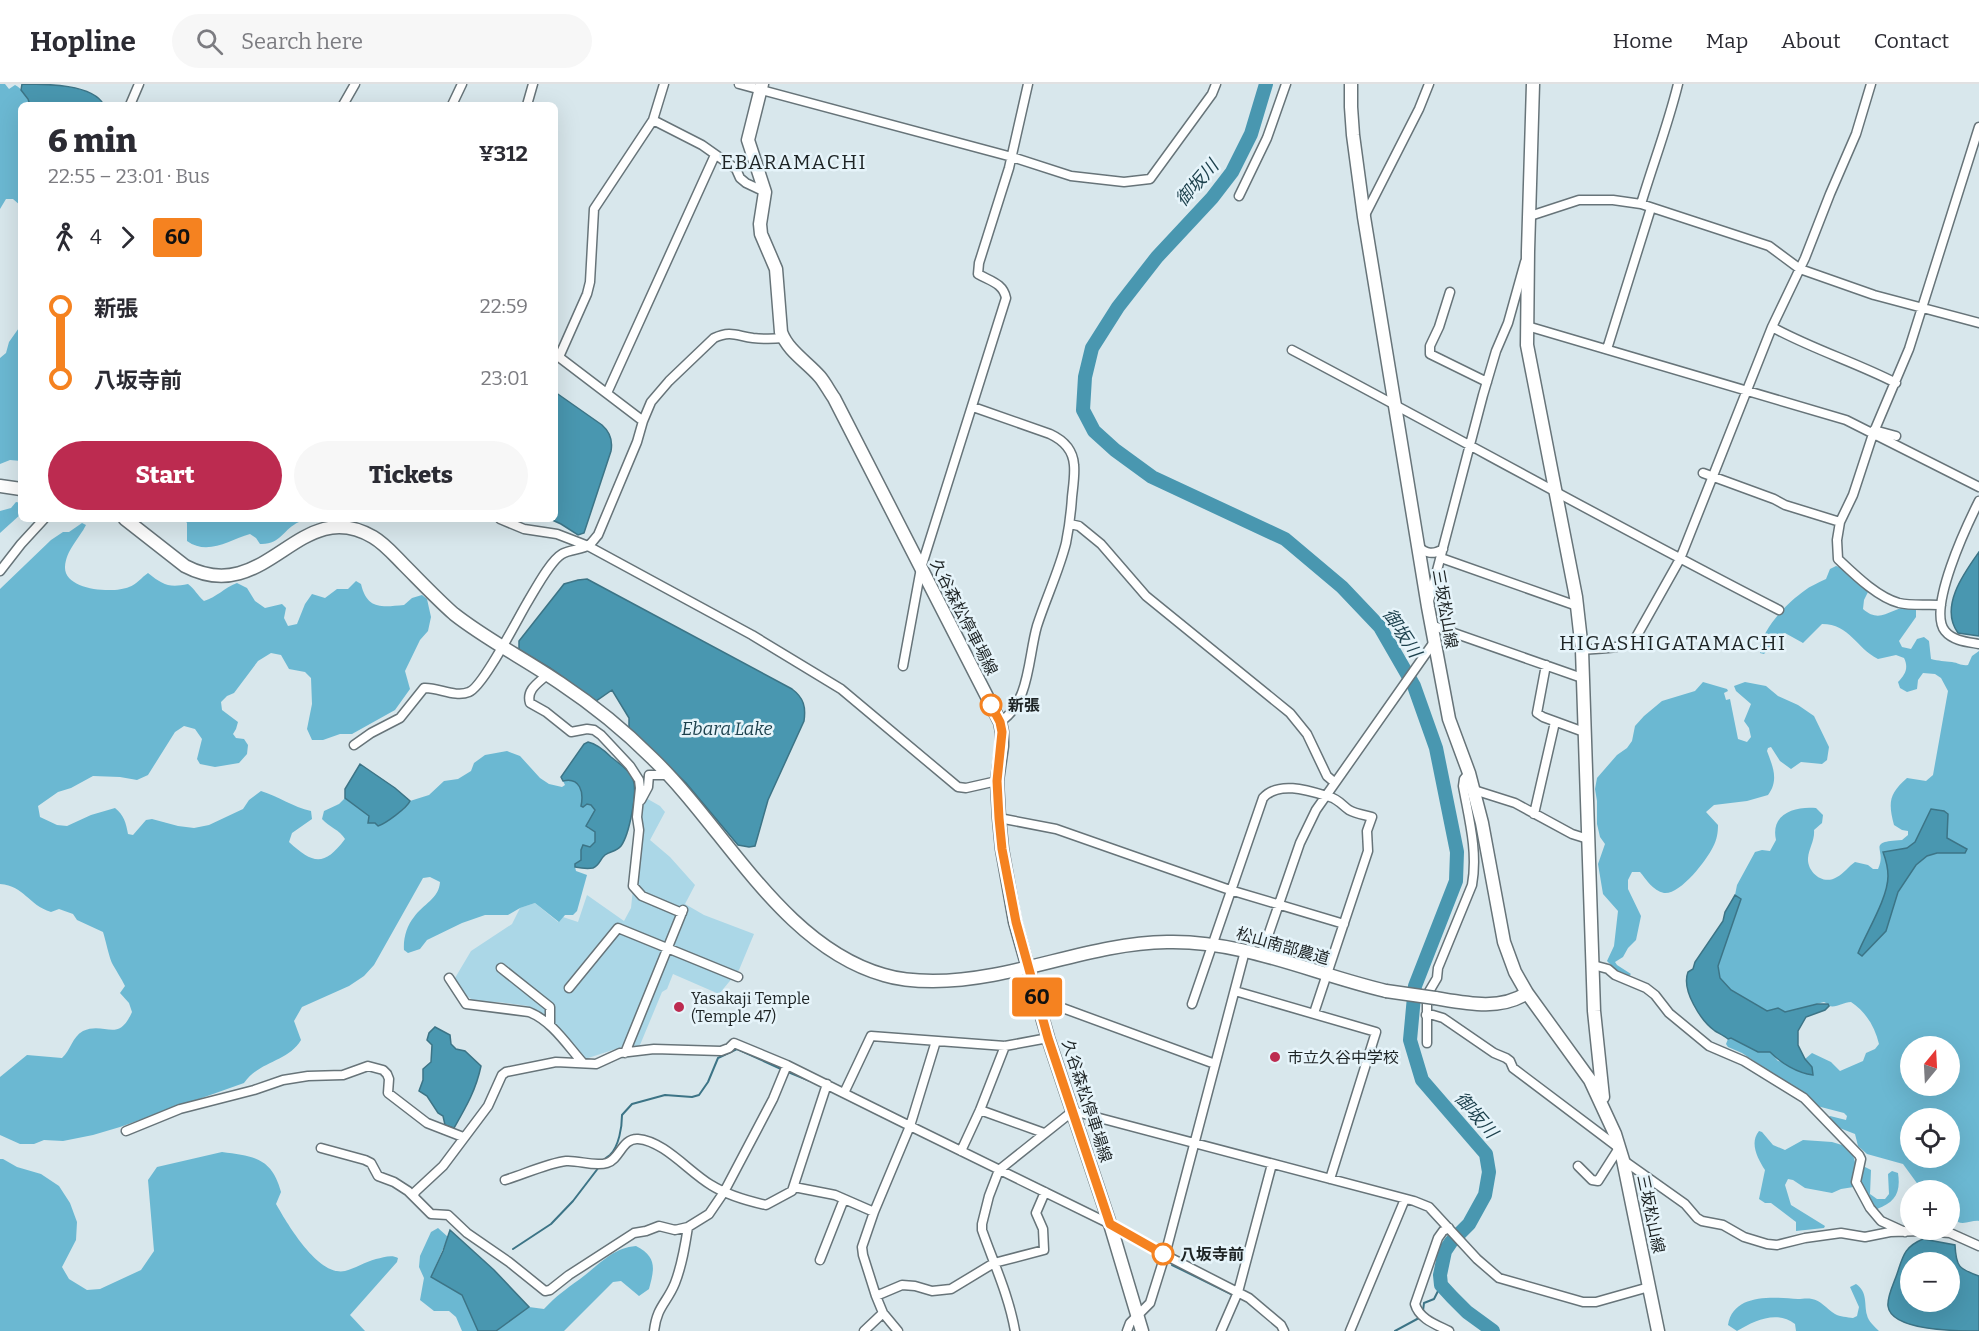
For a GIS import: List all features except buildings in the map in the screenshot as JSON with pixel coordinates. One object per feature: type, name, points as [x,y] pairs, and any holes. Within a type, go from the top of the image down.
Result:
[{"type":"main road","name":"三坂松山線","points":[[1352,84],[1350,107],[1364,217],[1428,608],[1449,719],[1474,790],[1504,942],[1515,972],[1527,993],[1582,1068],[1604,1107],[1621,1154],[1658,1331]]},
{"type":"main road","name":"三坂松山線","points":[[1533,84],[1527,326],[1530,366],[1557,494],[1577,606],[1582,650],[1594,1011],[1604,1107]]},
{"type":"main road","points":[[761,87],[748,140],[765,192],[760,224],[761,234],[776,269],[783,338]]},
{"type":"main road","name":"久谷森松停車場線","points":[[783,338],[821,378],[834,398],[1000,722],[1002,746],[997,781],[999,818],[1002,849],[1016,922],[1048,1038],[1110,1224],[1142,1331]]},
{"type":"main road","points":[[0,486],[18,489]]},
{"type":"main road","name":"松山南部農道","points":[[129,522],[186,567],[216,577],[237,575],[253,570],[312,533],[339,527],[361,531],[372,536],[453,612],[478,632],[503,646],[598,711],[650,756],[701,811],[752,876],[780,907],[838,955],[882,975],[903,980],[971,980],[1141,943],[1167,942],[1212,944],[1245,951],[1386,991],[1476,1004],[1503,1003],[1527,993]]},
{"type":"main road","points":[[1582,1068],[1593,1067],[1599,1061]]},
{"type":"street","points":[[131,102],[139,84]]},
{"type":"street","points":[[345,102],[356,84]]},
{"type":"street","points":[[453,102],[462,84]]},
{"type":"street","points":[[528,102],[533,84]]},
{"type":"street","points":[[558,354],[587,294],[590,282],[594,209],[653,120],[664,84]]},
{"type":"street","points":[[739,84],[761,87],[1071,176],[1124,182],[1150,179],[1212,94],[1216,84]]},
{"type":"street","points":[[903,666],[921,568],[1006,298],[1005,291],[1000,285],[978,274],[979,263],[1011,157],[1028,84]]},
{"type":"street","points":[[1239,196],[1267,138],[1286,84]]},
{"type":"street","points":[[1364,217],[1419,109],[1429,84]]},
{"type":"street","points":[[1641,204],[1670,117],[1678,84]]},
{"type":"street","points":[[1582,650],[1619,647],[1635,639],[1680,560],[1708,475],[1772,327],[1800,269],[1856,134],[1871,84]]},
{"type":"street","points":[[653,120],[702,145],[736,170],[746,183],[765,192]]},
{"type":"street","points":[[1941,605],[1898,603],[1882,594],[1838,559],[1838,540],[1840,522],[1853,495],[1874,432],[1909,349],[1979,127]]},
{"type":"street","points":[[607,393],[716,155]]},
{"type":"street","points":[[1530,216],[1579,200],[1613,200],[1641,204],[1769,246],[1800,269],[1874,295],[1979,323]]},
{"type":"street","points":[[1606,349],[1651,208]]},
{"type":"street","points":[[1428,608],[1487,382],[1496,351],[1508,324],[1528,251]]},
{"type":"street","points":[[1450,292],[1439,327],[1430,346],[1430,354],[1487,382]]},
{"type":"street","points":[[1527,326],[1846,420],[1874,432],[1979,487]]},
{"type":"street","points":[[1772,327],[1812,348],[1862,366],[1896,382]]},
{"type":"street","points":[[354,745],[400,718],[424,688],[470,692],[476,687],[554,562],[561,554],[588,546],[598,534],[637,442],[651,402],[714,338],[729,333],[755,338],[783,338]]},
{"type":"street","points":[[1292,351],[1680,560],[1779,610]]},
{"type":"street","points":[[558,357],[643,421]]},
{"type":"street","points":[[973,407],[1060,439],[1072,454],[1074,465],[1070,524],[1066,545],[1038,624],[1026,680],[1019,699],[1012,712],[1000,722]]},
{"type":"street","points":[[1874,432],[1896,436]]},
{"type":"street","points":[[1708,475],[1785,505],[1840,522]]},
{"type":"street","points":[[1979,501],[1954,558],[1940,617],[1945,631],[1952,637],[1979,644]]},
{"type":"street","points":[[0,571],[41,522]]},
{"type":"street","points":[[507,522],[524,530],[557,534],[588,546],[752,634],[841,689],[958,787],[966,788],[997,781]]},
{"type":"street","points":[[1070,524],[1079,526],[1101,544],[1146,596],[1290,712],[1307,734],[1327,776],[1334,783]]},
{"type":"street","points":[[1418,545],[1432,554],[1442,554],[1577,606]]},
{"type":"street","points":[[1431,625],[1582,678]]},
{"type":"street","points":[[1261,956],[1306,826],[1324,796],[1434,642]]},
{"type":"street","points":[[1546,665],[1537,713],[1584,732]]},
{"type":"street","points":[[547,675],[529,693],[530,703],[546,712],[571,732],[594,730],[636,773],[640,788],[637,817],[639,830],[633,886],[642,896],[683,911],[625,1053]]},
{"type":"street","points":[[1534,814],[1555,722]]},
{"type":"street","points":[[1427,1043],[1427,995],[1437,978],[1438,968],[1473,885],[1475,858],[1463,786],[1464,779],[1469,773]]},
{"type":"street","points":[[638,808],[648,787],[649,775],[669,775]]},
{"type":"street","points":[[1192,1004],[1263,798],[1278,788],[1288,788],[1336,800],[1352,812],[1372,817],[1367,831],[1368,851],[1314,1013]]},
{"type":"street","points":[[1474,790],[1509,801],[1572,834],[1588,839]]},
{"type":"street","points":[[999,818],[1056,829],[1230,890],[1344,924]]},
{"type":"street","points":[[569,988],[618,928],[738,977]]},
{"type":"street","points":[[1127,1331],[1130,1323],[1150,1303],[1165,1255],[1245,951]]},
{"type":"street","points":[[1593,965],[1608,969],[1615,975],[1646,988],[1655,995],[1669,1013],[1709,1046],[1744,1061],[1804,1098],[1859,1155],[1861,1159],[1856,1182],[1875,1215],[1881,1221],[1900,1230]]},
{"type":"street","points":[[501,968],[550,1007],[550,1024]]},
{"type":"street","points":[[449,978],[466,1004],[529,1012],[538,1016],[550,1024],[583,1063]]},
{"type":"street","points":[[1235,991],[1376,1032],[1330,1179]]},
{"type":"street","points":[[1038,999],[1215,1064]]},
{"type":"street","points":[[1426,1015],[1443,1018],[1494,1053],[1506,1058],[1514,1068],[1685,1204],[1702,1221],[1723,1226],[1744,1237],[1777,1245],[1827,1234],[1840,1233],[1865,1237],[1900,1233]]},
{"type":"street","points":[[844,1093],[871,1036],[1005,1046],[1048,1038]]},
{"type":"street","points":[[898,1331],[883,1313],[862,1247],[910,1126],[936,1041]]},
{"type":"street","points":[[414,1196],[415,1192],[443,1166],[488,1106],[502,1075],[506,1072],[556,1062],[596,1065],[606,1058],[654,1049],[721,1051],[734,1043],[827,1084],[1110,1224],[1249,1298],[1281,1325],[1284,1331]]},
{"type":"street","points":[[961,1151],[1005,1046]]},
{"type":"street","points":[[321,1148],[371,1163],[378,1176],[394,1182],[414,1196],[418,1203],[431,1214],[448,1215],[467,1233],[545,1290],[550,1290],[634,1233],[659,1226],[675,1230],[688,1227],[709,1214],[724,1192],[773,1099],[787,1065]]},
{"type":"street","points":[[126,1131],[180,1109],[283,1080],[308,1076],[343,1075],[368,1066],[383,1070],[387,1074],[388,1093],[396,1101],[427,1123],[463,1137]]},
{"type":"street","points":[[505,1180],[566,1161],[602,1164],[614,1159],[626,1143],[638,1139],[665,1150],[698,1176],[724,1192],[766,1205],[792,1191],[827,1084]]},
{"type":"street","points":[[980,1110],[1044,1133]]},
{"type":"street","points":[[1015,1331],[1003,1282],[982,1230],[982,1224],[999,1170],[1073,1111],[1405,1199],[1429,1208],[1491,1273],[1499,1278],[1583,1302],[1596,1302],[1650,1287]]},
{"type":"street","points":[[1578,1166],[1592,1180],[1598,1181],[1621,1154]]},
{"type":"street","points":[[1221,1331],[1238,1292],[1272,1164]]},
{"type":"street","points":[[794,1187],[844,1199],[874,1212]]},
{"type":"street","points":[[876,1296],[902,1285],[915,1286],[927,1291],[951,1288],[994,1263],[1044,1250],[1043,1229],[1036,1213],[1044,1192]]},
{"type":"street","points":[[820,1260],[844,1199]]},
{"type":"street","points":[[1350,1331],[1405,1199]]},
{"type":"street","points":[[654,1331],[658,1310],[674,1286],[682,1263],[688,1227]]},
{"type":"street","points":[[1449,1331],[1424,1317],[1415,1304],[1440,1234],[1450,1229]]},
{"type":"street","points":[[1960,1237],[1979,1246]]},
{"type":"street","points":[[864,1331],[883,1313]]},
{"type":"shaded area","points":[[0,84],[5,84],[9,89],[15,85],[18,86],[29,102],[18,102],[18,203],[13,199],[6,199],[0,209]]},
{"type":"shaded area","points":[[18,329],[18,461],[10,460],[0,464],[0,358],[6,353],[9,342]]},
{"type":"shaded area","points":[[18,502],[18,517],[0,533],[0,511],[11,508]]},
{"type":"shaded area","points":[[299,522],[267,544],[260,544],[250,534],[211,547],[195,545],[187,541],[187,523]]},
{"type":"shaded area","points":[[82,523],[86,525],[70,550],[65,567],[72,581],[91,588],[122,589],[134,585],[148,573],[167,584],[176,586],[188,584],[204,601],[237,583],[247,588],[255,601],[265,608],[282,604],[286,608],[284,618],[288,626],[297,624],[312,594],[325,598],[337,589],[348,589],[356,581],[361,584],[367,599],[376,605],[404,605],[412,598],[422,595],[427,599],[431,617],[428,631],[420,640],[405,671],[410,689],[395,710],[352,734],[312,740],[307,729],[312,704],[311,678],[305,672],[289,669],[281,655],[271,653],[258,661],[234,693],[221,702],[222,710],[238,722],[233,734],[236,738],[244,739],[248,745],[247,754],[239,763],[215,767],[200,764],[197,759],[202,739],[195,729],[184,726],[175,732],[148,775],[137,780],[93,776],[58,792],[38,806],[40,817],[57,825],[67,826],[91,815],[115,808],[121,813],[128,834],[133,835],[146,820],[152,819],[194,828],[209,825],[243,809],[249,800],[261,791],[311,811],[312,819],[292,833],[289,842],[305,855],[318,859],[331,854],[345,839],[322,819],[324,811],[339,804],[345,798],[369,816],[369,822],[378,826],[404,809],[410,801],[429,795],[444,781],[458,779],[471,771],[474,763],[485,755],[507,751],[520,756],[540,778],[549,784],[562,787],[565,785],[563,781],[574,781],[580,787],[583,807],[587,804],[591,805],[595,810],[588,828],[595,832],[595,842],[590,847],[585,846],[581,850],[581,860],[575,867],[576,871],[587,875],[577,911],[573,915],[565,915],[559,922],[535,903],[508,915],[485,915],[427,940],[420,949],[408,953],[404,950],[404,946],[409,924],[434,897],[439,888],[440,882],[430,877],[423,878],[374,965],[364,976],[349,986],[302,1007],[294,1021],[301,1040],[289,1053],[257,1070],[244,1083],[93,1135],[63,1141],[44,1140],[34,1144],[20,1144],[0,1135],[0,1077],[27,1055],[62,1058],[76,1037],[83,1031],[122,1027],[132,1012],[129,1003],[120,993],[125,986],[112,962],[103,932],[77,920],[73,914],[59,909],[51,912],[43,909],[15,888],[0,884],[0,589],[51,540]]},
{"type":"shaded area","points":[[1836,566],[1850,573],[1868,592],[1863,609],[1870,614],[1877,616],[1901,608],[1916,608],[1916,617],[1899,641],[1902,647],[1911,649],[1917,639],[1924,637],[1929,641],[1931,659],[1964,665],[1968,665],[1972,656],[1979,651],[1979,1221],[1960,1222],[1960,1180],[1915,1180],[1906,1168],[1960,1168],[1960,1108],[1900,1108],[1900,1163],[1867,1154],[1858,1146],[1855,1134],[1837,1127],[1828,1118],[1830,1116],[1846,1120],[1847,1116],[1844,1113],[1817,1106],[1808,1097],[1726,1044],[1730,1038],[1758,1051],[1770,1052],[1778,1061],[1812,1067],[1805,1059],[1812,1053],[1831,1062],[1840,1071],[1863,1061],[1866,1053],[1875,1049],[1879,1044],[1869,1020],[1851,1002],[1829,1006],[1824,1002],[1785,1012],[1767,1011],[1731,990],[1720,979],[1718,966],[1741,899],[1735,895],[1737,885],[1755,852],[1770,851],[1776,840],[1775,831],[1781,817],[1800,808],[1816,808],[1823,815],[1822,823],[1814,830],[1808,858],[1813,873],[1821,879],[1837,877],[1855,862],[1878,869],[1881,856],[1880,845],[1902,840],[1908,835],[1908,831],[1894,825],[1891,810],[1893,794],[1907,778],[1926,781],[1933,775],[1948,691],[1941,678],[1935,674],[1923,673],[1918,680],[1917,689],[1907,692],[1900,688],[1898,682],[1906,671],[1904,658],[1896,655],[1878,659],[1846,632],[1832,625],[1822,624],[1803,643],[1785,633],[1780,635],[1764,654],[1760,653],[1764,636],[1782,610],[1797,596],[1826,579],[1830,569]]},
{"type":"shaded area","points":[[1703,682],[1727,689],[1728,691],[1724,693],[1726,700],[1730,699],[1738,739],[1747,742],[1751,737],[1744,721],[1751,704],[1736,691],[1734,686],[1745,682],[1766,686],[1778,696],[1798,705],[1814,716],[1829,747],[1827,760],[1822,764],[1801,762],[1791,769],[1780,761],[1771,747],[1768,748],[1774,779],[1768,795],[1747,801],[1714,805],[1706,812],[1718,825],[1716,839],[1705,860],[1685,883],[1677,889],[1664,893],[1653,887],[1640,872],[1632,872],[1628,880],[1628,889],[1641,916],[1636,940],[1623,957],[1615,962],[1631,974],[1628,977],[1617,971],[1607,961],[1614,946],[1618,911],[1603,894],[1598,864],[1605,844],[1600,837],[1597,824],[1595,789],[1597,778],[1617,755],[1627,748],[1632,741],[1635,726],[1644,716],[1662,701],[1695,691]]},
{"type":"shaded area","points":[[646,798],[660,806],[665,812],[650,840],[670,857],[695,885],[685,904],[704,915],[754,934],[739,970],[719,994],[673,974],[667,989],[662,992],[640,1045],[635,1048],[622,1047],[585,1059],[541,1013],[528,1006],[475,1002],[462,992],[455,978],[471,951],[512,924],[520,908],[535,903],[558,922],[563,917],[578,922],[587,895],[624,921],[631,908],[641,811]]},
{"type":"shaded area","points":[[1759,1131],[1773,1145],[1785,1150],[1803,1140],[1842,1145],[1853,1155],[1855,1162],[1871,1170],[1870,1194],[1877,1199],[1885,1199],[1889,1194],[1888,1174],[1892,1171],[1898,1173],[1899,1186],[1895,1196],[1877,1209],[1873,1208],[1860,1186],[1832,1193],[1805,1188],[1788,1179],[1785,1185],[1791,1205],[1825,1226],[1824,1228],[1796,1231],[1796,1222],[1771,1203],[1765,1203],[1759,1199],[1765,1170],[1757,1156],[1755,1146]]},
{"type":"shaded area","points":[[222,1152],[252,1157],[267,1165],[281,1192],[276,1204],[304,1247],[324,1266],[335,1271],[345,1271],[376,1259],[390,1256],[398,1258],[397,1262],[350,1315],[365,1331],[0,1331],[0,1159],[41,1174],[59,1186],[70,1203],[77,1222],[76,1240],[62,1267],[69,1279],[87,1290],[100,1289],[141,1270],[154,1251],[148,1180],[157,1167]]},
{"type":"shaded area","points":[[438,1228],[448,1237],[431,1277],[462,1295],[479,1331],[462,1331],[456,1317],[449,1311],[434,1311],[420,1300],[424,1278],[419,1267],[420,1256],[431,1232]]},
{"type":"shaded area","points":[[636,1246],[648,1255],[653,1264],[649,1289],[639,1296],[621,1281],[613,1282],[564,1331],[496,1331],[529,1307],[544,1309],[606,1258],[627,1247]]},
{"type":"shaded area","points":[[1856,1284],[1864,1294],[1868,1317],[1879,1331],[1796,1331],[1795,1324],[1773,1317],[1751,1323],[1737,1331],[1728,1325],[1731,1315],[1738,1307],[1746,1302],[1766,1298],[1812,1299],[1837,1315],[1853,1318],[1857,1316],[1859,1307],[1850,1287]]},
{"type":"water","points":[[22,84],[56,85],[80,89],[101,102],[29,102],[21,90]]},
{"type":"water","points":[[558,394],[602,425],[609,433],[612,443],[584,533],[578,535],[557,522]]},
{"type":"water","points":[[1979,552],[1979,636],[1958,633],[1951,612],[1952,601],[1961,580]]},
{"type":"water","name":"Ebara Lake","points":[[587,579],[792,689],[802,699],[805,711],[804,721],[768,800],[755,846],[738,845],[686,783],[629,728],[629,718],[612,690],[596,701],[550,668],[519,650],[519,641],[564,584]]},
{"type":"water","points":[[588,742],[600,748],[624,767],[633,779],[634,785],[634,803],[624,840],[621,846],[605,855],[593,868],[575,867],[575,864],[581,860],[583,845],[590,847],[595,842],[595,832],[586,826],[595,810],[591,805],[581,806],[580,787],[573,781],[563,781],[561,777],[584,744]]},
{"type":"water","points":[[360,764],[410,801],[405,808],[378,826],[375,823],[368,823],[369,816],[345,798],[345,789]]},
{"type":"water","points":[[1931,809],[1948,814],[1947,838],[1967,849],[1965,853],[1937,853],[1927,856],[1916,865],[1898,892],[1886,931],[1862,956],[1858,953],[1881,904],[1887,885],[1888,870],[1883,852],[1907,848],[1915,842]]},
{"type":"water","points":[[1735,895],[1741,899],[1718,966],[1720,978],[1731,990],[1767,1011],[1778,1008],[1785,1012],[1817,1004],[1828,1004],[1825,1010],[1806,1017],[1798,1031],[1798,1045],[1812,1067],[1813,1075],[1790,1067],[1770,1052],[1758,1052],[1715,1031],[1698,1013],[1690,996],[1687,987],[1688,972],[1693,969],[1695,962],[1723,921],[1725,912]]},
{"type":"water","points":[[435,1027],[450,1035],[451,1044],[456,1049],[465,1051],[481,1066],[473,1091],[454,1128],[445,1125],[443,1116],[438,1113],[427,1096],[419,1091],[423,1080],[423,1069],[431,1062],[432,1045],[427,1040],[429,1033]]},
{"type":"water","points":[[450,1230],[494,1270],[529,1307],[496,1331],[478,1331],[462,1295],[431,1277]]},
{"type":"water","points":[[1921,1240],[1928,1240],[1955,1245],[1956,1252],[1906,1252]]},
{"type":"water","points":[[1900,1265],[1900,1312],[1960,1312],[1960,1266],[1979,1276],[1979,1331],[1926,1328],[1900,1320],[1892,1314],[1888,1306]]},
{"type":"waterway","name":"御坂川","points":[[1266,84],[1251,134],[1232,172],[1212,198],[1157,257],[1118,307],[1092,348],[1085,377],[1083,410],[1094,431],[1115,450],[1152,477],[1285,539],[1342,587],[1380,627],[1414,686],[1436,748],[1457,852],[1456,881],[1415,986],[1410,1040],[1422,1080],[1486,1154],[1489,1172],[1485,1195],[1469,1224],[1445,1251],[1440,1275],[1441,1285],[1452,1297],[1467,1312],[1493,1331]]},
{"type":"waterway","points":[[602,1162],[616,1147],[621,1131],[622,1115],[632,1104],[665,1095],[692,1097],[699,1095],[708,1082],[718,1058],[737,1049],[781,1069]]},
{"type":"waterway","points":[[788,1072],[810,1081]]},
{"type":"waterway","points":[[513,1249],[551,1224],[573,1201],[599,1167]]},
{"type":"waterway","points":[[1172,1265],[1233,1295]]},
{"type":"waterway","points":[[1423,1311],[1424,1303],[1434,1299],[1441,1285]]},
{"type":"waterway","points":[[1395,1331],[1419,1318]]},
{"type":"bus line","name":"60","points":[[991,705],[1000,722],[1002,732],[997,781],[1002,849],[1016,922],[1048,1038],[1110,1224],[1163,1254]]},
{"type":"place","name":"新張","points":[[991,705]]},
{"type":"place","name":"Yasakaji Temple (Temple 47)","points":[[679,1007]]},
{"type":"place","name":"市立久谷中学校","points":[[1275,1057]]},
{"type":"place","name":"八坂寺前","points":[[1163,1254]]},
{"type":"district","name":"EBARAMACHI","points":[[794,162]]},
{"type":"district","name":"HIGASHIGATAMACHI","points":[[1673,643]]}]
